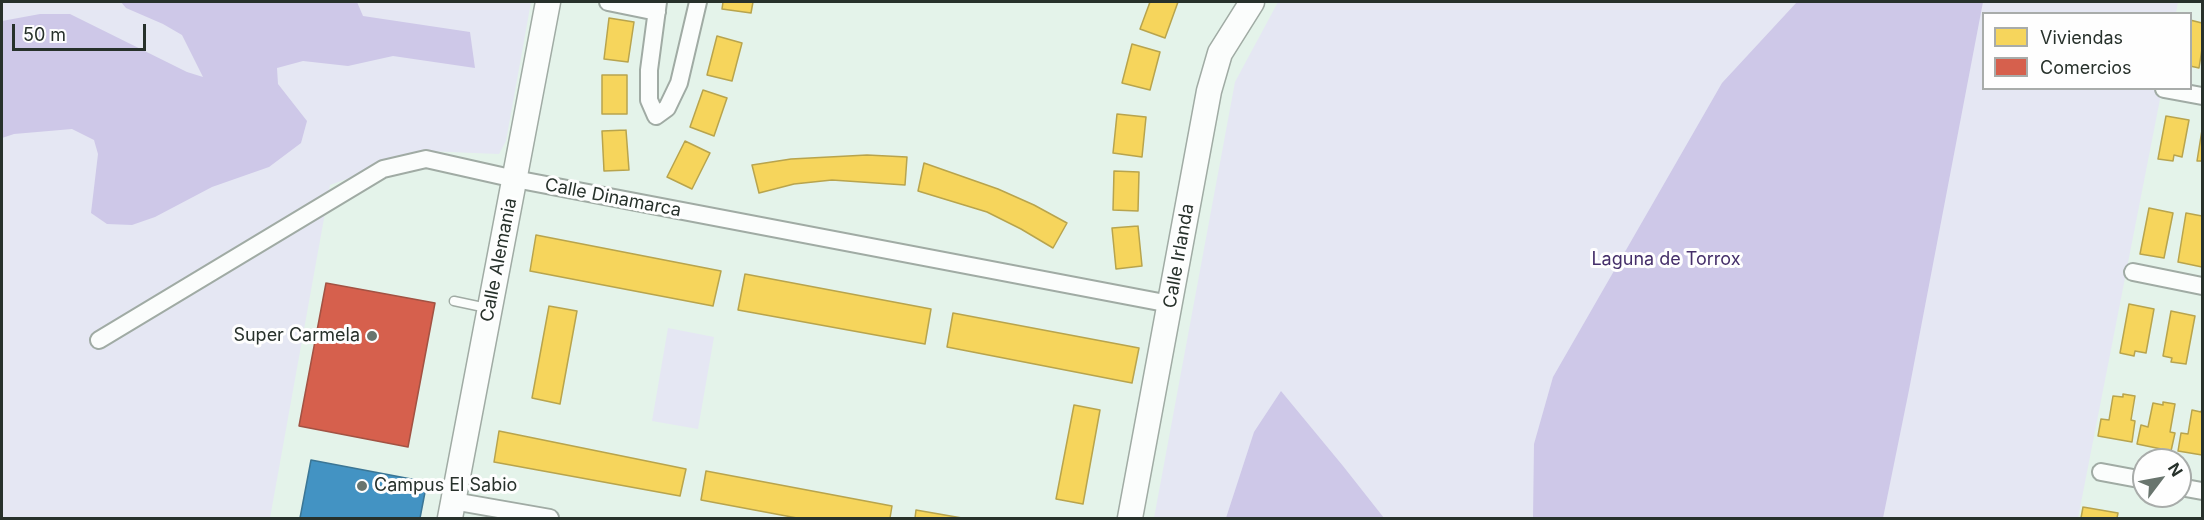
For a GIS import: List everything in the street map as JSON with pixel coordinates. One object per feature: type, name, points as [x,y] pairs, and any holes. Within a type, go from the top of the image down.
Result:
[{"type":"street","name":"Calle Alemania","points":[[451,510],[548,2]]},
{"type":"street","points":[[608,2],[658,7],[649,70],[649,100],[656,116],[667,108],[678,83],[698,2]]},
{"type":"street","name":"Calle Irlanda","points":[[1130,519],[1209,91],[1220,53],[1252,2]]},
{"type":"street","points":[[2169,90],[2202,96]]},
{"type":"street","name":"Calle Dinamarca","points":[[99,340],[383,170],[426,159],[515,179],[1170,304]]},
{"type":"street","points":[[2133,272],[2202,286]]},
{"type":"street","points":[[2101,472],[2132,478]]},
{"type":"street","points":[[451,510],[550,519]]},
{"type":"lane","points":[[454,301],[490,309]]},
{"type":"green space","points":[[2,2],[531,2],[506,141],[499,154],[425,151],[330,185],[270,518],[2,518]]},
{"type":"green space","name":"Laguna de Torrox","points":[[1278,2],[2178,2],[2176,12],[1982,12],[1982,90],[2162,90],[2078,518],[1154,518],[1235,82]]},
{"type":"green space","points":[[668,328],[714,337],[698,429],[652,421]]},
{"type":"shaded area","points":[[121,2],[357,2],[363,16],[470,32],[475,68],[393,56],[348,66],[303,61],[277,68],[278,84],[307,121],[301,143],[269,167],[212,187],[155,217],[132,225],[107,224],[91,213],[98,154],[94,140],[72,129],[14,134],[2,138],[2,21],[40,14],[70,14],[187,72],[203,77],[182,35],[126,8]]},
{"type":"shaded area","name":"Laguna de Torrox","points":[[1797,2],[1983,2],[1883,518],[1533,518],[1534,444],[1553,377],[1722,83]]},
{"type":"shaded area","points":[[1281,391],[1384,518],[1226,518],[1254,432]]},
{"type":"building: Viviendas","points":[[723,2],[753,2],[751,13],[722,9]]},
{"type":"building: Viviendas","points":[[1150,2],[1178,2],[1165,38],[1140,29]]},
{"type":"building: Viviendas","points":[[609,18],[634,22],[628,62],[604,59]]},
{"type":"building: Viviendas","points":[[2192,20],[2202,23],[2199,68],[2192,66]]},
{"type":"building: Viviendas","points":[[717,36],[742,43],[732,81],[707,75]]},
{"type":"building: Viviendas","points":[[1132,44],[1160,52],[1150,90],[1122,83]]},
{"type":"building: Viviendas","points":[[602,75],[627,75],[627,114],[602,114]]},
{"type":"building: Viviendas","points":[[703,90],[727,98],[714,136],[690,127]]},
{"type":"building: Viviendas","points":[[1117,114],[1146,117],[1142,157],[1113,153]]},
{"type":"building: Viviendas","points":[[2166,116],[2189,120],[2182,157],[2174,155],[2173,161],[2158,159]]},
{"type":"building: Viviendas","points":[[626,130],[629,170],[604,171],[602,131]]},
{"type":"building: Viviendas","points":[[2202,130],[2202,161],[2197,161]]},
{"type":"building: Viviendas","points":[[685,141],[710,153],[692,189],[667,177]]},
{"type":"building: Viviendas","points":[[867,155],[907,157],[905,185],[832,180],[794,184],[759,193],[752,165],[791,159]]},
{"type":"building: Viviendas","points":[[924,163],[998,189],[1067,223],[1053,248],[987,212],[918,191]]},
{"type":"building: Viviendas","points":[[1114,171],[1139,172],[1138,211],[1113,210]]},
{"type":"building: Viviendas","points":[[2149,208],[2173,213],[2164,258],[2140,254]]},
{"type":"building: Viviendas","points":[[2186,213],[2202,216],[2202,267],[2178,262]]},
{"type":"building: Viviendas","points":[[1138,226],[1142,266],[1116,269],[1112,228]]},
{"type":"building: Viviendas","points":[[536,235],[721,271],[713,306],[530,271]]},
{"type":"building: Viviendas","points":[[745,274],[931,309],[925,344],[738,310]]},
{"type":"building: Viviendas","points":[[2129,304],[2154,309],[2146,353],[2135,351],[2134,356],[2120,353]]},
{"type":"building: Viviendas","points":[[549,306],[577,311],[560,404],[532,398]]},
{"type":"building: Viviendas","points":[[2171,311],[2195,316],[2186,364],[2171,362],[2172,358],[2163,356]]},
{"type":"building: Viviendas","points":[[953,313],[1139,348],[1132,383],[947,347]]},
{"type":"building: Viviendas","points":[[2123,394],[2135,396],[2131,420],[2135,421],[2132,442],[2098,436],[2101,419],[2109,420],[2113,396],[2123,397]]},
{"type":"building: Viviendas","points":[[2163,402],[2175,404],[2170,432],[2175,433],[2172,448],[2137,444],[2141,425],[2148,427],[2153,403],[2163,405]]},
{"type":"building: Viviendas","points":[[1074,405],[1100,410],[1083,504],[1056,499]]},
{"type":"building: Viviendas","points":[[2202,409],[2202,455],[2192,453],[2192,448],[2178,448],[2181,433],[2188,434],[2192,410],[2201,412]]},
{"type":"building: Viviendas","points":[[499,431],[686,469],[680,496],[494,462]]},
{"type":"building: Viviendas","points":[[706,471],[892,506],[890,518],[797,518],[701,500]]},
{"type":"building: Viviendas","points":[[2083,507],[2118,513],[2117,518],[2081,518]]},
{"type":"building: Viviendas","points":[[916,510],[962,518],[915,518]]},
{"type":"building: Comercios","name":"Super Carmela","points":[[326,283],[435,303],[408,447],[299,426]]},
{"type":"building: Escuelas","points":[[311,460],[427,482],[420,518],[300,518]]},
{"type":"place","name":"Super Carmela","points":[[372,336]]},
{"type":"place","name":"Campus El Sabio","points":[[362,486]]}]
